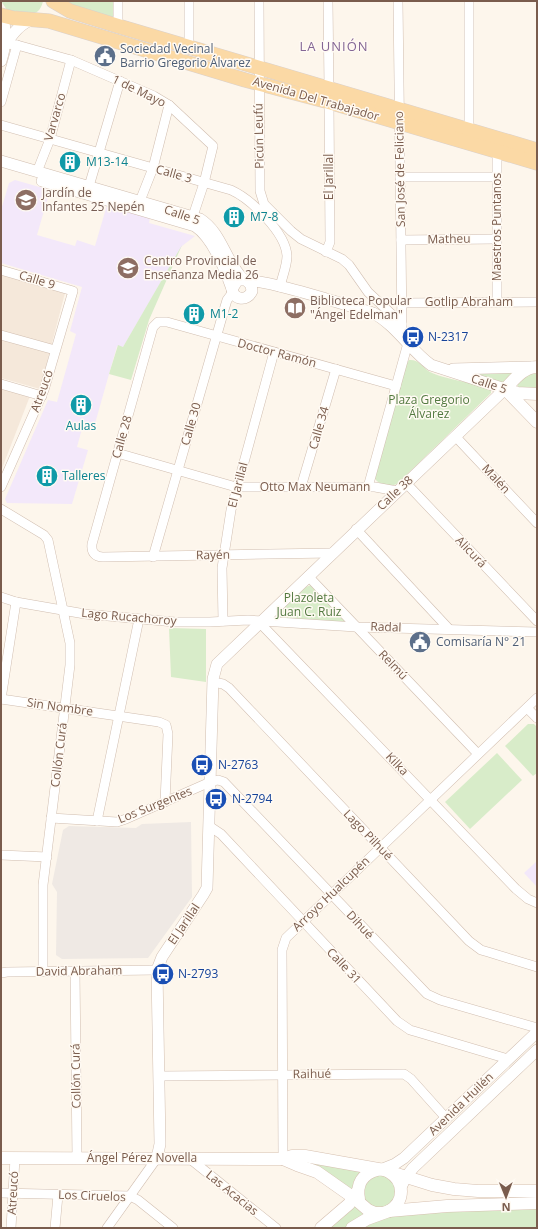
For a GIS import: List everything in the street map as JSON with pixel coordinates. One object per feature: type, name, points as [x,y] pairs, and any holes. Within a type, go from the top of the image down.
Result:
[{"type":"main road","points":[[34,19],[44,11],[47,1]]},
{"type":"main road","name":"Avenida Del Trabajador","points":[[53,1],[70,11],[259,68],[329,95],[399,116],[496,151],[537,163]]},
{"type":"main road","name":"Avenida Del Trabajador","points":[[1,14],[18,18],[49,21],[259,83],[329,95]]},
{"type":"main road","name":"Avenida Del Trabajador","points":[[399,116],[469,130],[537,150]]},
{"type":"main road","name":"Calle 38","points":[[505,389],[523,371],[534,367]]},
{"type":"main road","points":[[505,389],[537,422]]},
{"type":"main road","name":"Calle 5","points":[[505,389],[517,393],[537,394]]},
{"type":"main road","name":"Ángel Pérez Novella","points":[[1,1158],[283,1158],[297,1156],[312,1157],[382,1170],[403,1182],[432,1184],[454,1189],[478,1191],[537,1191]]},
{"type":"main road","name":"Ángel Pérez Novella","points":[[283,1158],[317,1172],[358,1198],[368,1210],[375,1213],[447,1206],[537,1203]]},
{"type":"main road","points":[[321,1228],[358,1198],[361,1180],[370,1171],[382,1170]]},
{"type":"main road","points":[[352,1228],[367,1219],[386,1212],[398,1203],[403,1182]]},
{"type":"street","points":[[118,1],[118,26]]},
{"type":"street","points":[[189,1],[189,47]]},
{"type":"street","name":"Picún Leufú","points":[[259,1],[260,191],[262,200],[266,206],[296,235],[326,252]]},
{"type":"street","name":"El Jarillal","points":[[326,252],[330,242],[328,1]]},
{"type":"street","name":"San José de Feliciano","points":[[368,487],[396,386],[405,340],[402,324],[398,1]]},
{"type":"street","points":[[469,1],[469,130]]},
{"type":"street","points":[[1,14],[11,45],[1,61]]},
{"type":"street","points":[[1,102],[11,45],[16,30],[34,19]]},
{"type":"street","name":"1 de Mayo","points":[[11,45],[71,60],[154,96],[169,105],[213,146],[204,183]]},
{"type":"street","name":"Varvarco","points":[[37,172],[50,139],[71,60]]},
{"type":"street","points":[[88,190],[120,81]]},
{"type":"street","points":[[140,201],[153,168],[169,105]]},
{"type":"street","name":"Calle 3","points":[[1,125],[231,190],[243,196],[280,234],[285,246],[287,256],[280,287]]},
{"type":"street","name":"Maestros Puntanos","points":[[496,151],[497,302]]},
{"type":"street","name":"Calle 5","points":[[1,164],[37,172],[88,190],[140,201],[191,220],[209,239],[224,267],[232,290]]},
{"type":"street","name":"Calle 5","points":[[1,164],[191,220],[206,223],[214,231],[235,270],[244,280],[280,287],[373,313],[383,319],[426,362],[436,367],[505,389]]},
{"type":"street","points":[[400,177],[497,176]]},
{"type":"street","points":[[191,220],[204,183]]},
{"type":"street","name":"Matheu","points":[[401,240],[497,239]]},
{"type":"street","points":[[326,252],[349,265],[368,292],[402,324]]},
{"type":"street","name":"Calle 9","points":[[1,270],[73,291]]},
{"type":"street","points":[[232,290],[239,298],[248,297],[252,292],[252,288],[251,285],[244,280]]},
{"type":"street","name":"Calle 30","points":[[153,556],[225,305],[236,281],[244,280]]},
{"type":"street","name":"Atreucó","points":[[1,487],[42,396],[73,291]]},
{"type":"street","name":"Gotlip Abraham","points":[[402,303],[537,302]]},
{"type":"street","name":"Doctor Ramón","points":[[158,322],[167,322],[396,386]]},
{"type":"street","name":"Calle 28","points":[[94,554],[92,551],[92,544],[117,453],[152,330],[158,322]]},
{"type":"street","points":[[1,335],[55,350]]},
{"type":"street","name":"El Jarillal","points":[[223,621],[223,555],[231,510],[236,487],[274,352]]},
{"type":"street","name":"Calle 5","points":[[443,369],[534,367]]},
{"type":"street","name":"Calle 34","points":[[302,487],[336,369]]},
{"type":"street","points":[[1,384],[42,396]]},
{"type":"street","name":"Calle 38","points":[[259,622],[505,389]]},
{"type":"street","name":"Malén","points":[[456,436],[537,523]]},
{"type":"street","name":"Otto Max Neumann","points":[[117,453],[236,487],[368,487],[381,488],[397,492]]},
{"type":"street","name":"Alicurá","points":[[406,483],[537,621]]},
{"type":"street","name":"Collón Curá","points":[[2,513],[44,535],[48,540],[64,610],[70,651],[43,896],[43,971]]},
{"type":"street","points":[[356,530],[449,629]]},
{"type":"street","name":"Rayén","points":[[94,554],[100,557],[332,553]]},
{"type":"street","name":"Relmú","points":[[308,576],[478,754]]},
{"type":"street","name":"Lago Rucachoroy","points":[[1,597],[16,602],[97,615],[188,622],[242,620],[259,622]]},
{"type":"street","points":[[1,699],[16,602]]},
{"type":"street","points":[[97,821],[139,619]]},
{"type":"street","name":"El Jarillal","points":[[107,1228],[157,1158],[160,1144],[157,970],[162,957],[206,892],[208,884],[213,682],[215,668],[220,659],[259,622]]},
{"type":"street","name":"Radal","points":[[259,622],[537,632]]},
{"type":"street","name":"Kilka","points":[[259,622],[522,895],[537,903]]},
{"type":"street","name":"Lago Pilhué","points":[[213,682],[223,684],[228,688],[475,946],[488,952],[537,967]]},
{"type":"street","name":"Arroyo Hualcupén","points":[[283,1158],[283,946],[286,938],[537,698]]},
{"type":"street","name":"Sin Nombre","points":[[1,699],[163,723],[167,727],[168,734],[165,802]]},
{"type":"street","points":[[527,708],[537,718]]},
{"type":"street","name":"Dihué","points":[[210,782],[221,781],[226,784],[431,997],[537,1028]]},
{"type":"street","name":"Los Surgentes","points":[[51,818],[112,822],[122,821],[210,782]]},
{"type":"street","name":"Calle 31","points":[[209,826],[221,834],[391,1016],[403,1026],[417,1032],[508,1059]]},
{"type":"street","points":[[1,855],[47,857]]},
{"type":"street","name":"David Abraham","points":[[1,973],[157,970]]},
{"type":"street","name":"Collón Curá","points":[[75,971],[77,1158]]},
{"type":"street","name":"Avenida Huilén","points":[[382,1170],[400,1162],[537,1032]]},
{"type":"street","name":"Avenida Huilén","points":[[403,1182],[413,1168],[537,1050]]},
{"type":"street","name":"Raihué","points":[[159,1076],[404,1074],[411,1079],[446,1118]]},
{"type":"street","name":"Atreucó","points":[[11,1228],[15,1158]]},
{"type":"street","name":"Las Acacias","points":[[189,1158],[276,1228]]},
{"type":"street","name":"Los Ciruelos","points":[[1,1193],[130,1196],[138,1200],[173,1228]]},
{"type":"street","points":[[55,1228],[58,1195]]},
{"type":"shaded area","points":[[15,180],[50,190],[37,235],[75,246],[77,240],[95,246],[107,205],[150,218],[149,223],[195,236],[182,246],[123,347],[117,346],[94,427],[83,425],[77,447],[88,450],[72,504],[7,503],[5,499],[48,400],[57,402],[76,334],[70,331],[82,287],[1,263],[1,210],[9,183]]},
{"type":"shaded area","points":[[1,274],[65,293],[40,389],[1,378]]},
{"type":"shaded area","points":[[1,388],[30,396],[1,471]]},
{"type":"shaded area","points":[[191,822],[192,897],[148,958],[62,959],[56,955],[57,892],[52,884],[63,830],[69,826],[136,828],[142,824]]},
{"type":"shaded area","points":[[537,861],[537,887],[524,873]]},
{"type":"green space","points":[[1,1],[43,1],[38,11],[23,14],[7,10]]},
{"type":"green space","points":[[61,1],[113,1],[114,17],[113,18]]},
{"type":"green space","points":[[182,245],[149,320],[131,380],[109,374],[118,345],[123,347]]},
{"type":"green space","name":"Plaza Gregorio Álvarez","points":[[409,360],[418,362],[430,372],[451,379],[489,387],[491,393],[397,484],[384,484],[377,481],[374,476]]},
{"type":"green space","points":[[518,372],[504,383],[470,373]]},
{"type":"green space","points":[[537,372],[537,390],[518,388],[518,379]]},
{"type":"green space","name":"Plazoleta Juan C. Ruiz","points":[[311,585],[345,621],[344,622],[282,619],[280,617],[279,614],[281,610],[306,587]]},
{"type":"green space","points":[[169,628],[206,629],[206,682],[171,677]]},
{"type":"green space","points":[[528,724],[534,724],[537,727],[537,773],[533,776],[505,746]]},
{"type":"green space","points":[[497,753],[522,780],[470,829],[445,802]]},
{"type":"green space","points":[[295,1159],[362,1169],[354,1191]]},
{"type":"green space","points":[[384,1175],[393,1183],[396,1189],[393,1202],[379,1209],[364,1201],[363,1184],[372,1176]]},
{"type":"green space","points":[[355,1206],[364,1214],[347,1228],[328,1228],[353,1207]]},
{"type":"green space","points":[[537,1207],[537,1228],[358,1228],[383,1216]]},
{"type":"place","name":"Sociedad Vecinal Barrio Gregorio Álvarez","points":[[105,56]]},
{"type":"place","name":"M13-14","points":[[70,162]]},
{"type":"place","name":"Jardín de Infantes 25 Nepén","points":[[26,200]]},
{"type":"place","name":"M7-8","points":[[234,217]]},
{"type":"place","name":"Centro Provincial de Enseñanza Media 26","points":[[128,268]]},
{"type":"place","name":"Biblioteca Popular \"Ángel Edelman\"","points":[[295,308]]},
{"type":"place","name":"M1-2","points":[[194,314]]},
{"type":"place","name":"N-2317","points":[[413,337]]},
{"type":"place","name":"Aulas","points":[[81,405]]},
{"type":"place","name":"Talleres","points":[[47,476]]},
{"type":"place","name":"Comisaría N° 21","points":[[420,642]]},
{"type":"place","name":"N-2763","points":[[202,765]]},
{"type":"place","name":"N-2794","points":[[216,799]]},
{"type":"place","name":"N-2793","points":[[163,974]]},
{"type":"district","name":"LA UNIÓN","points":[[334,46]]}]
